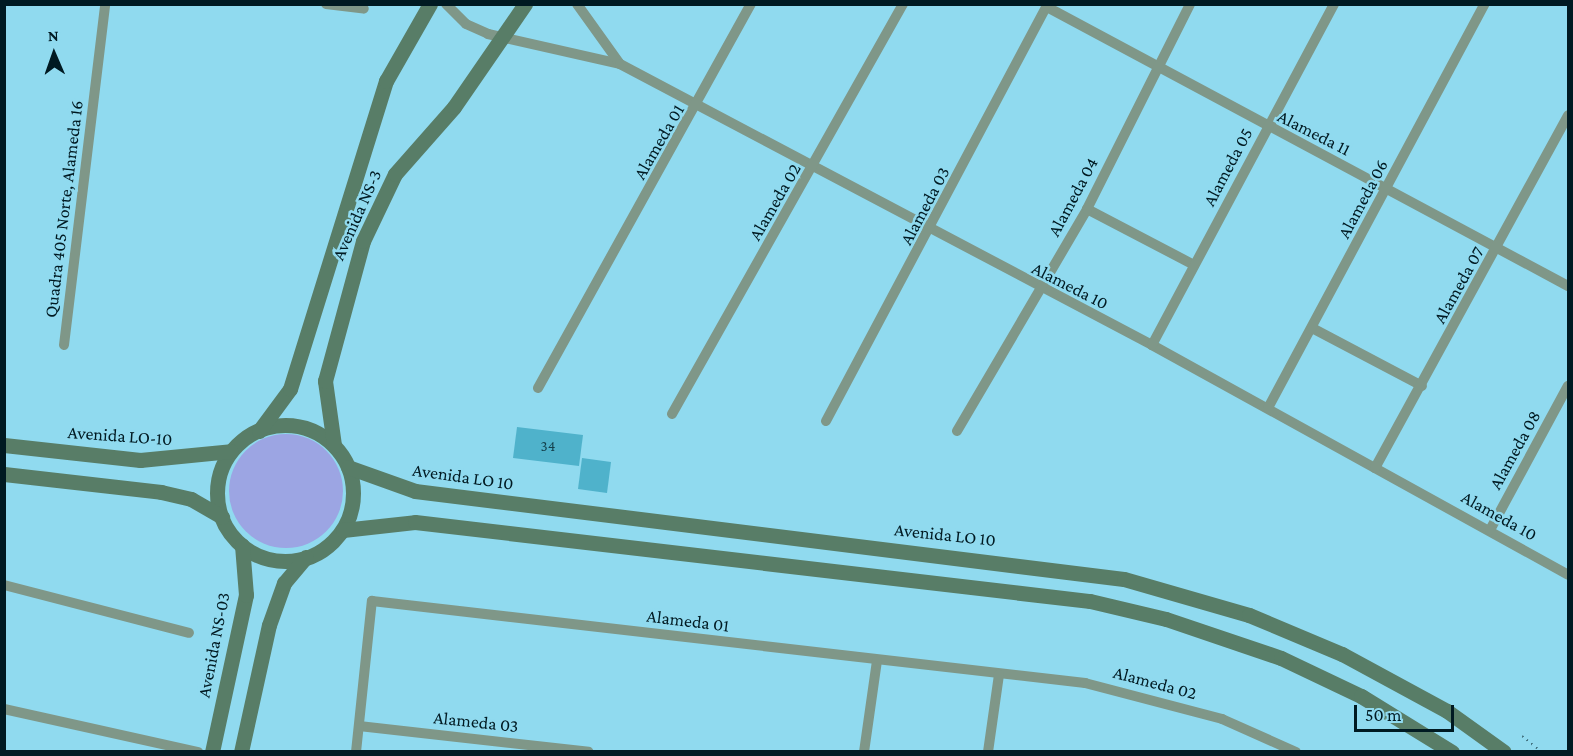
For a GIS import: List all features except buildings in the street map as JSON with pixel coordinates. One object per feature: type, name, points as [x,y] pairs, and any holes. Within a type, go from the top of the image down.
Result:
[{"type":"street","name":"Quadra 405 Norte, Alameda 16","points":[[64,345],[105,4]]},
{"type":"street","points":[[326,4],[364,9]]},
{"type":"street","name":"Avenida NS-3","points":[[231,451],[259,430],[290,390],[386,81],[430,4]]},
{"type":"street","points":[[446,4],[466,24],[501,38],[620,64]]},
{"type":"street","name":"Avenida NS-3","points":[[343,530],[353,499],[348,467],[334,445],[325,381],[363,241],[395,174],[454,107],[525,4]]},
{"type":"street","name":"Alameda 10","points":[[577,4],[620,64],[700,102],[931,232],[1152,345],[1569,575]]},
{"type":"street","name":"Alameda 01","points":[[538,388],[700,102],[751,4]]},
{"type":"street","name":"Alameda 02","points":[[672,414],[815,165],[903,4]]},
{"type":"street","name":"Alameda 04","points":[[957,431],[1087,209],[1190,4]]},
{"type":"street","name":"Alameda 05","points":[[1152,345],[1334,4]]},
{"type":"street","name":"Alameda 06","points":[[1268,408],[1314,329],[1485,4]]},
{"type":"street","name":"Alameda 11","points":[[1047,6],[1268,128],[1569,286]]},
{"type":"street","name":"Alameda 03","points":[[826,421],[931,232],[1047,6]]},
{"type":"street","name":"Alameda 07","points":[[1375,468],[1569,115]]},
{"type":"street","points":[[1087,209],[1194,265]]},
{"type":"street","points":[[1314,329],[1422,386]]},
{"type":"street","name":"Alameda 08","points":[[1490,530],[1569,386]]},
{"type":"street","points":[[259,430],[299,427],[334,445]]},
{"type":"street","name":"Avenida LO-10","points":[[4,446],[140,460],[231,451]]},
{"type":"street","points":[[222,517],[218,483],[231,451]]},
{"type":"street","name":"Avenida LO 10","points":[[348,467],[415,491],[1124,579],[1249,615],[1334,650],[1434,703],[1504,752]]},
{"type":"street","points":[[4,474],[161,492],[191,499],[222,517],[242,545],[273,560],[306,557]]},
{"type":"street","points":[[241,752],[269,625],[284,583],[306,557],[343,530],[416,522],[1090,601],[1193,627],[1281,658],[1361,696],[1452,752]]},
{"type":"street","name":"Avenida NS-03","points":[[212,752],[246,595],[242,545]]},
{"type":"street","points":[[4,585],[189,633]]},
{"type":"street","name":"Alameda 01","points":[[359,726],[372,601],[999,675]]},
{"type":"street","points":[[864,752],[877,661]]},
{"type":"street","points":[[988,752],[999,675]]},
{"type":"street","name":"Alameda 02","points":[[999,675],[1130,691],[1222,719],[1296,752]]},
{"type":"street","points":[[4,709],[198,752]]},
{"type":"street","points":[[356,752],[359,726]]},
{"type":"street","name":"Alameda 03","points":[[359,726],[589,752]]},
{"type":"path","points":[[1522,736],[1542,752]]},
{"type":"shaded area","points":[[286,434],[308,438],[326,451],[339,469],[343,491],[339,513],[326,531],[308,544],[286,548],[264,544],[246,531],[233,513],[229,491],[233,469],[246,451],[264,438]]}]
